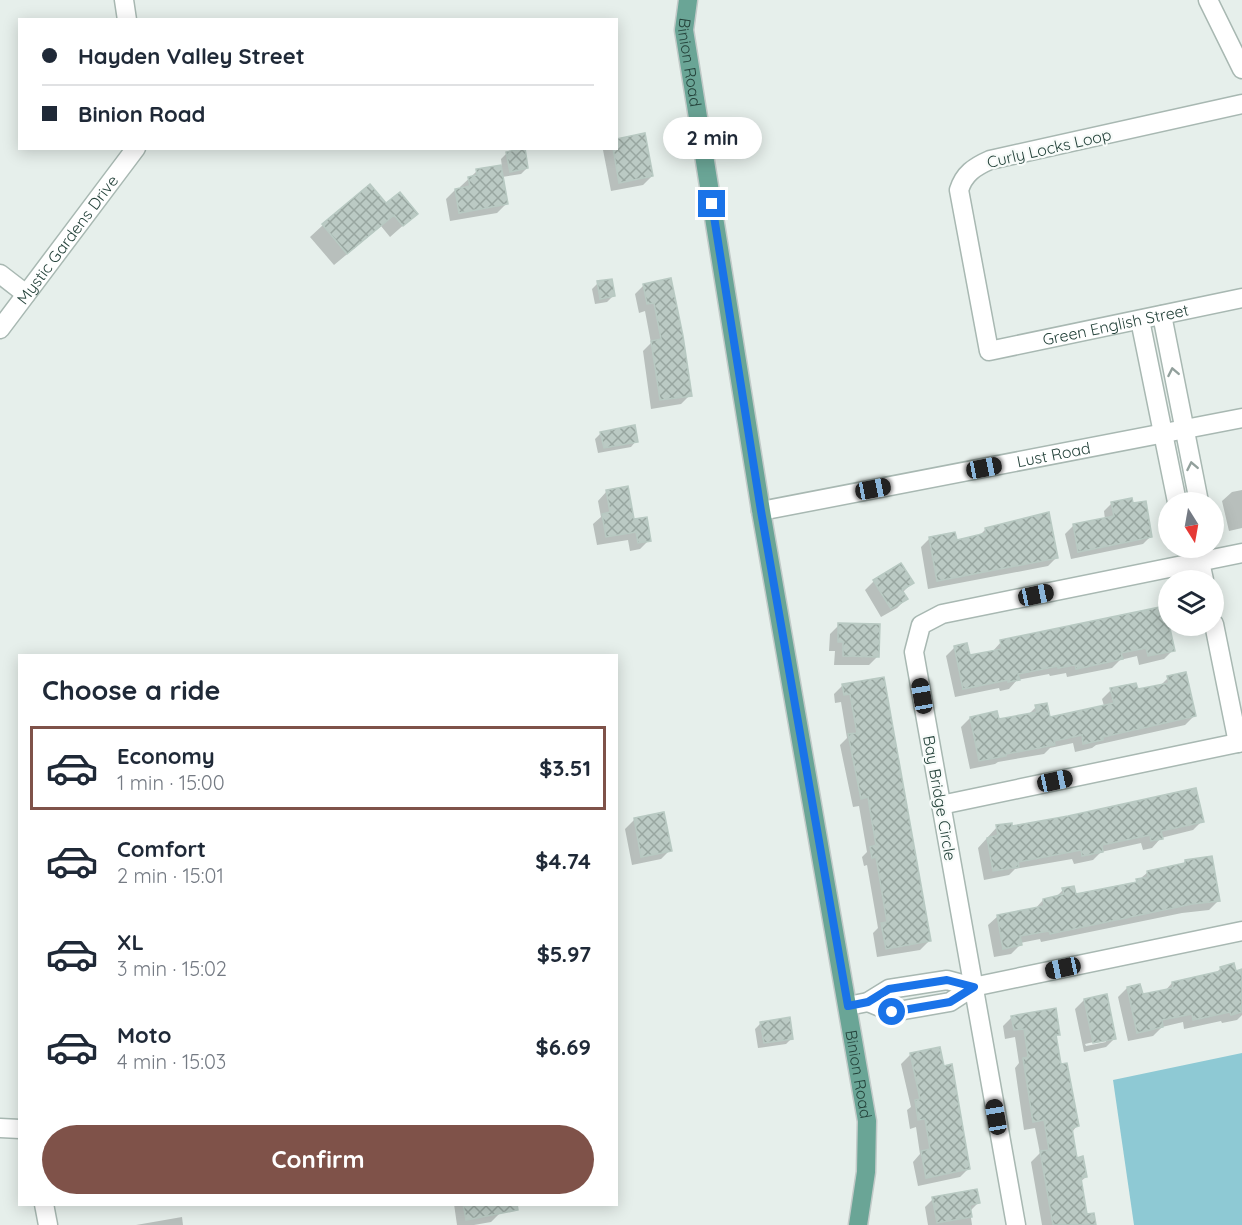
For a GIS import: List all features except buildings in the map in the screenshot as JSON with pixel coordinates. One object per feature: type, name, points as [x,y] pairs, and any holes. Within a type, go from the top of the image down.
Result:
[{"type":"main road","name":"Binion Road","points":[[688,0],[684,30],[761,511],[867,1121],[866,1172],[858,1225]]},
{"type":"street","points":[[124,0],[127,18]]},
{"type":"street","points":[[1208,0],[1242,69]]},
{"type":"street","name":"Curly Locks Loop","points":[[989,351],[958,190],[962,179],[969,171],[990,160],[1242,104]]},
{"type":"street","name":"Mystic Gardens Drive","points":[[0,329],[135,150]]},
{"type":"street","points":[[0,274],[27,294]]},
{"type":"street","name":"Green English Street","points":[[989,351],[1242,298]]},
{"type":"street","points":[[1162,315],[1197,492]]},
{"type":"street","points":[[1140,320],[1175,492]]},
{"type":"street","name":"Lust Road","points":[[761,511],[1242,418]]},
{"type":"street","name":"Bay Bridge Circle","points":[[1224,554],[1242,553]]},
{"type":"street","name":"Bay Bridge Circle","points":[[1016,1225],[914,652],[921,625],[942,614],[1189,558]]},
{"type":"street","points":[[941,804],[1240,742],[1217,636]]},
{"type":"street","points":[[848,1006],[868,1002],[889,989],[947,980],[974,987],[1242,931]]},
{"type":"street","points":[[0,1128],[18,1129]]},
{"type":"street","points":[[44,1206],[48,1225]]},
{"type":"water","points":[[1242,1053],[1242,1225],[1134,1225],[1113,1080]]},
{"type":"route","points":[[712,204],[761,511],[848,1006],[868,1002],[889,989],[947,980],[974,987],[950,1002],[892,1012]]}]
